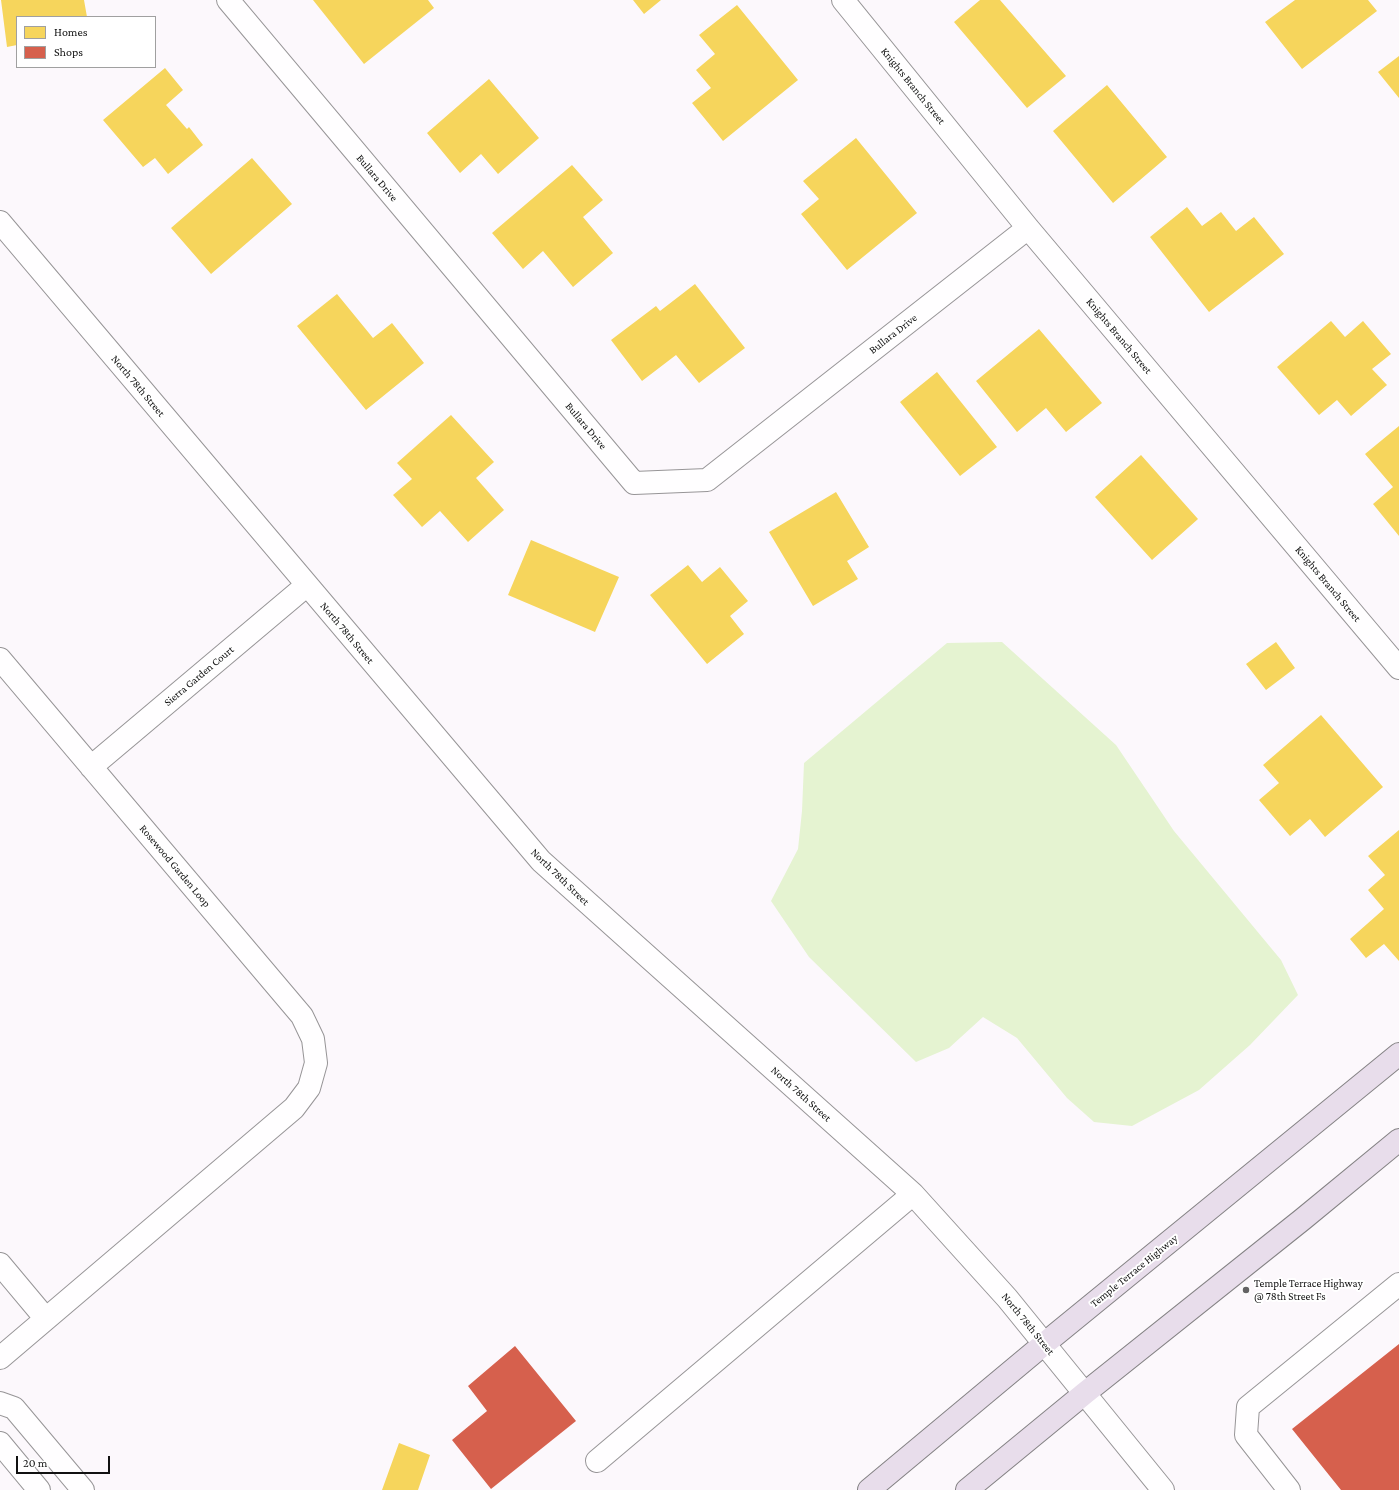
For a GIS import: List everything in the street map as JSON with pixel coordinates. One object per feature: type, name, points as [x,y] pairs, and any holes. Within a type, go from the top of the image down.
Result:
[{"type":"main road","name":"Temple Terrace Highway","points":[[869,1490],[1044,1344],[1399,1054]]},
{"type":"main road","points":[[967,1490],[1084,1393],[1303,1219],[1399,1140]]},
{"type":"street","name":"Bullara Drive","points":[[228,0],[634,483],[707,480],[1028,228]]},
{"type":"street","name":"Knights Branch Street","points":[[843,0],[1028,228],[1399,668]]},
{"type":"street","name":"North 78th Street","points":[[0,222],[541,861],[913,1194],[1007,1298],[1163,1490]]},
{"type":"street","name":"Sierra Garden Court","points":[[91,767],[307,585]]},
{"type":"street","name":"Rosewood Garden Loop","points":[[0,658],[302,1016],[313,1038],[316,1063],[309,1088],[294,1108],[46,1319]]},
{"type":"street","points":[[596,1461],[913,1194]]},
{"type":"street","points":[[0,1264],[46,1319],[0,1358]]},
{"type":"street","points":[[1289,1490],[1246,1435],[1248,1407],[1399,1284]]},
{"type":"street","points":[[0,1403],[14,1408],[83,1490]]},
{"type":"street","points":[[0,1443],[39,1490]]},
{"type":"shaded area","points":[[1002,642],[1116,745],[1174,831],[1281,960],[1298,995],[1250,1045],[1199,1090],[1132,1126],[1094,1122],[1067,1098],[1017,1038],[983,1017],[949,1048],[916,1062],[809,957],[771,901],[798,849],[802,811],[804,763],[947,643]]},
{"type":"building: Homes","points":[[1,0],[84,0],[87,16],[16,16],[16,45],[7,47]]},
{"type":"building: Homes","points":[[313,0],[428,0],[434,8],[364,64]]},
{"type":"building: Homes","points":[[633,0],[661,0],[644,14]]},
{"type":"building: Homes","points":[[980,0],[1000,0],[1066,76],[1027,108],[954,22]]},
{"type":"building: Homes","points":[[1295,0],[1368,0],[1377,11],[1302,69],[1265,22]]},
{"type":"building: Homes","points":[[737,5],[798,80],[723,141],[692,103],[711,88],[696,70],[715,54],[699,35]]},
{"type":"building: Homes","points":[[1399,56],[1399,98],[1378,72]]},
{"type":"building: Homes","points":[[165,68],[183,90],[166,105],[187,129],[189,127],[203,145],[168,174],[155,158],[143,167],[103,120]]},
{"type":"building: Homes","points":[[489,79],[539,138],[498,174],[481,154],[460,173],[427,133]]},
{"type":"building: Homes","points":[[1107,85],[1167,157],[1113,203],[1053,131]]},
{"type":"building: Homes","points":[[856,138],[917,213],[847,270],[801,214],[819,199],[803,181]]},
{"type":"building: Homes","points":[[252,158],[292,204],[211,274],[171,228]]},
{"type":"building: Homes","points":[[572,165],[603,200],[583,217],[613,253],[573,287],[543,251],[523,269],[492,233]]},
{"type":"building: Homes","points":[[1187,207],[1202,226],[1221,212],[1236,231],[1254,217],[1284,254],[1209,312],[1150,237]]},
{"type":"building: Homes","points":[[695,284],[745,348],[699,383],[676,355],[642,381],[611,340],[656,306],[660,311]]},
{"type":"building: Homes","points":[[337,294],[373,338],[392,323],[424,363],[366,410],[297,326]]},
{"type":"building: Homes","points":[[1331,321],[1345,337],[1363,321],[1391,354],[1372,369],[1387,385],[1351,416],[1337,400],[1319,415],[1277,367]]},
{"type":"building: Homes","points":[[1039,329],[1102,403],[1066,432],[1046,408],[1017,432],[976,381]]},
{"type":"building: Homes","points":[[937,372],[997,447],[960,476],[900,402]]},
{"type":"building: Homes","points":[[451,415],[494,462],[476,478],[504,510],[468,542],[440,511],[422,527],[393,495],[412,479],[397,463]]},
{"type":"building: Homes","points":[[1399,426],[1399,536],[1373,504],[1393,487],[1365,454]]},
{"type":"building: Homes","points":[[1141,455],[1198,519],[1152,560],[1095,497]]},
{"type":"building: Homes","points":[[836,492],[869,547],[847,561],[858,579],[813,606],[769,532]]},
{"type":"building: Homes","points":[[531,540],[619,577],[595,632],[508,595]]},
{"type":"building: Homes","points":[[688,565],[702,582],[720,567],[748,601],[730,616],[744,634],[707,664],[650,595]]},
{"type":"building: Homes","points":[[1276,642],[1295,668],[1266,690],[1246,664]]},
{"type":"building: Homes","points":[[1321,715],[1383,787],[1325,837],[1310,819],[1290,836],[1259,800],[1279,783],[1263,765]]},
{"type":"building: Homes","points":[[1399,830],[1399,961],[1384,944],[1366,958],[1350,939],[1384,909],[1368,890],[1385,875],[1368,856]]},
{"type":"building: Homes","points":[[399,1443],[430,1455],[418,1490],[382,1490]]},
{"type":"building: Shops","points":[[1399,1344],[1399,1490],[1341,1490],[1292,1429]]},
{"type":"building: Shops","points":[[515,1346],[576,1421],[491,1489],[452,1440],[487,1411],[468,1386]]},
{"type":"place","name":"Temple Terrace Highway @ 78th Street Fs","points":[[1246,1290]]}]
